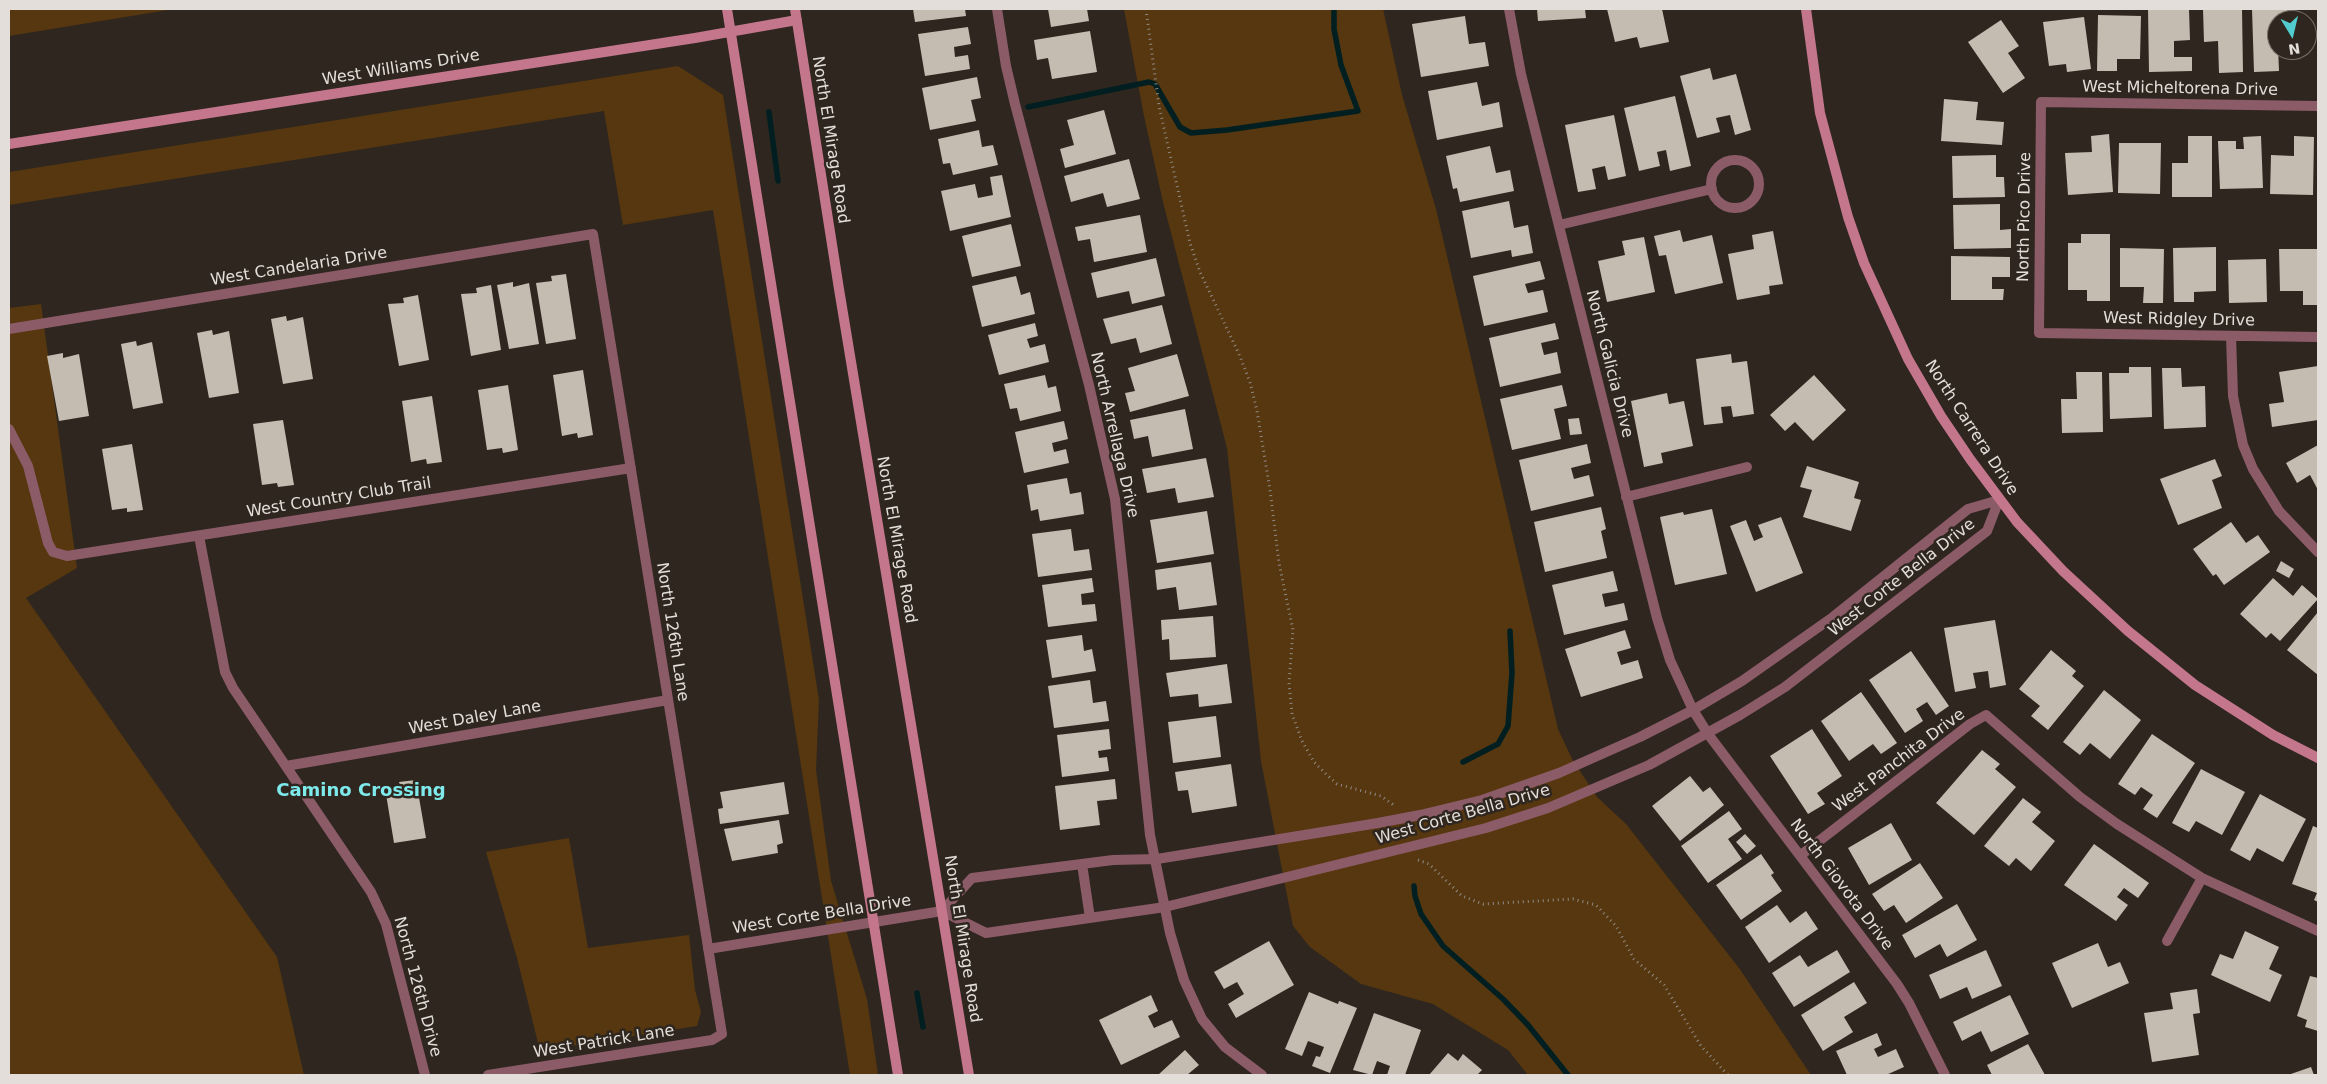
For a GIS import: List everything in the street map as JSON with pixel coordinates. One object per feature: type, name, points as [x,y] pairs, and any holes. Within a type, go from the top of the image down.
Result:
[{"type":"main road","points":[[727,9],[898,1075]]},
{"type":"main road","name":"North El Mirage Road","points":[[795,9],[839,289],[969,1075]]},
{"type":"main road","name":"North Carrera Drive","points":[[1806,9],[1820,113],[1835,174],[1864,262],[1892,327],[1926,389],[1970,459],[2017,522],[2095,603],[2195,685],[2273,735],[2318,758]]},
{"type":"main road","name":"West Williams Drive","points":[[9,144],[797,20]]},
{"type":"street","name":"North Arrellaga Drive","points":[[997,9],[1006,66],[1089,385],[1115,499],[1150,835],[1157,859],[1165,907],[1184,980],[1202,1019],[1225,1047],[1262,1075]]},
{"type":"street","name":"North Galicia Drive","points":[[1509,9],[1521,74],[1661,632],[1670,660],[1700,721]]},
{"type":"street","name":"West Micheltorena Drive","points":[[2041,102],[2318,106]]},
{"type":"street","name":"North Pico Drive","points":[[2039,333],[2041,102]]},
{"type":"street","points":[[1731,160],[1746,162],[1753,167],[1759,181],[1758,189],[1750,202],[1735,207],[1721,202],[1712,189],[1712,182],[1718,167],[1731,160]]},
{"type":"street","points":[[1559,225],[1712,189]]},
{"type":"street","name":"West Candelaria Drive","points":[[9,329],[593,234]]},
{"type":"street","name":"North 126th Lane","points":[[593,234],[722,1034]]},
{"type":"street","name":"West Ridgley Drive","points":[[2039,333],[2318,338]]},
{"type":"street","points":[[2231,336],[2233,396],[2243,445],[2253,469],[2274,505],[2318,552]]},
{"type":"street","name":"West Country Club Trail","points":[[9,429],[28,466],[48,543],[53,552],[67,556],[631,468]]},
{"type":"street","points":[[1626,497],[1748,468]]},
{"type":"street","name":"West Corte Bella Drive","points":[[942,911],[972,878],[1113,860],[1157,859],[1420,815],[1482,800],[1567,770],[1640,738],[1742,681],[1804,639],[1968,509],[1999,500]]},
{"type":"street","name":"West Corte Bella Drive","points":[[708,949],[942,911],[986,933],[1165,907],[1486,828],[1548,808],[1649,765],[1708,734],[1807,671],[1987,531],[1999,500]]},
{"type":"street","name":"North 126th Drive","points":[[199,536],[225,672],[233,688],[371,892],[386,924],[426,1075]]},
{"type":"street","name":"West Daley Lane","points":[[286,766],[668,700]]},
{"type":"street","name":"West Panchita Drive","points":[[1801,855],[1970,724],[1986,716],[2080,797],[2117,824],[2202,878],[2318,931]]},
{"type":"street","name":"North Giovota Drive","points":[[1700,721],[1897,984],[1909,1003],[1945,1075]]},
{"type":"street","points":[[1082,864],[1090,918]]},
{"type":"street","points":[[2167,941],[2202,878]]},
{"type":"street","name":"West Patrick Lane","points":[[488,1075],[712,1040],[722,1034]]},
{"type":"path","points":[[1146,9],[1158,106],[1190,243],[1200,272],[1239,354],[1250,382],[1257,411],[1270,490],[1279,563],[1293,630],[1289,683],[1292,714],[1302,741],[1314,762],[1326,775],[1337,784],[1381,796],[1398,808]]},
{"type":"path","points":[[1413,858],[1428,864],[1462,896],[1483,904],[1573,899],[1596,905],[1616,926],[1634,959],[1664,985],[1701,1046],[1728,1075]]},
{"type":"shaded area","points":[[9,9],[174,9],[9,36]]},
{"type":"shaded area","points":[[1124,9],[1383,9],[1402,95],[1436,209],[1558,729],[1572,759],[1597,797],[1626,824],[1739,968],[1811,1075],[1528,1075],[1508,1050],[1433,1004],[1361,984],[1310,947],[1293,926],[1261,761],[1227,448],[1163,202],[1144,116]]},
{"type":"shaded area","points":[[678,66],[723,95],[819,700],[816,770],[831,881],[867,999],[878,1075],[850,1075],[713,210],[623,225],[604,111],[9,205],[9,172]]},
{"type":"shaded area","points":[[41,304],[77,568],[26,598],[277,957],[304,1075],[9,1075],[9,308]]},
{"type":"shaded area","points":[[569,838],[588,948],[689,935],[695,990],[701,1012],[697,1026],[540,1051],[517,958],[486,852]]},
{"type":"building","points":[[913,9],[965,9],[966,16],[915,22]]},
{"type":"building","points":[[1048,9],[1087,9],[1089,21],[1051,27]]},
{"type":"building","points":[[1537,9],[1585,9],[1586,18],[1538,21]]},
{"type":"building","points":[[1607,9],[1662,9],[1669,42],[1640,48],[1637,37],[1615,42]]},
{"type":"building","points":[[2148,9],[2189,9],[2190,40],[2174,41],[2174,57],[2192,57],[2192,71],[2149,72]]},
{"type":"building","points":[[2203,9],[2242,9],[2243,72],[2219,73],[2218,41],[2204,42]]},
{"type":"building","points":[[2252,9],[2293,9],[2267,10],[2267,60],[2279,60],[2279,71],[2254,72]]},
{"type":"building","points":[[2098,15],[2141,16],[2140,59],[2117,59],[2117,71],[2097,71]]},
{"type":"building","points":[[1465,16],[1469,44],[1485,42],[1489,66],[1421,77],[1412,24]]},
{"type":"building","points":[[2084,17],[2091,69],[2067,72],[2066,64],[2049,66],[2043,22]]},
{"type":"building","points":[[2001,20],[2019,46],[2008,53],[2025,78],[2003,93],[1968,42]]},
{"type":"building","points":[[968,27],[971,44],[954,47],[955,57],[968,55],[970,69],[925,76],[918,34]]},
{"type":"building","points":[[1090,31],[1097,72],[1052,79],[1048,58],[1037,60],[1034,40]]},
{"type":"building","points":[[1710,68],[1713,80],[1736,74],[1751,130],[1735,135],[1730,115],[1716,118],[1720,132],[1697,138],[1680,76]]},
{"type":"building","points":[[977,77],[981,98],[971,100],[976,121],[930,130],[922,88]]},
{"type":"building","points":[[1477,82],[1482,106],[1499,102],[1503,127],[1437,140],[1428,91]]},
{"type":"building","points":[[1675,96],[1691,166],[1670,171],[1666,150],[1657,152],[1660,166],[1639,171],[1624,108]]},
{"type":"building","points":[[1944,99],[1978,102],[1976,120],[2004,122],[2002,145],[1941,141]]},
{"type":"building","points":[[1104,110],[1116,154],[1065,168],[1060,149],[1074,145],[1067,120]]},
{"type":"building","points":[[1614,115],[1626,176],[1608,180],[1605,166],[1592,169],[1596,189],[1578,192],[1565,125]]},
{"type":"building","points":[[979,130],[982,147],[993,145],[998,165],[953,175],[950,163],[943,164],[938,139]]},
{"type":"building","points":[[2109,134],[2113,192],[2068,195],[2065,153],[2092,152],[2091,136]]},
{"type":"building","points":[[2188,136],[2212,136],[2212,197],[2172,197],[2172,163],[2188,163]]},
{"type":"building","points":[[2261,136],[2263,188],[2220,189],[2218,141],[2236,141],[2236,149],[2244,149],[2243,137]]},
{"type":"building","points":[[2294,136],[2314,137],[2313,195],[2270,194],[2271,155],[2294,156]]},
{"type":"building","points":[[2119,143],[2161,143],[2160,194],[2118,193]]},
{"type":"building","points":[[1490,146],[1496,173],[1510,170],[1514,191],[1460,202],[1457,188],[1453,189],[1446,156]]},
{"type":"building","points":[[1996,155],[1996,177],[2004,177],[2005,197],[1953,198],[1952,156]]},
{"type":"building","points":[[1129,159],[1140,199],[1107,207],[1103,193],[1071,202],[1064,176]]},
{"type":"building","points":[[1002,175],[1011,217],[950,231],[941,191],[975,184],[978,198],[993,195],[990,177]]},
{"type":"building","points":[[1509,201],[1514,228],[1528,225],[1533,253],[1512,257],[1511,250],[1471,258],[1462,211]]},
{"type":"building","points":[[2000,204],[2000,230],[2011,229],[2011,248],[1954,249],[1953,205]]},
{"type":"building","points":[[1140,215],[1147,252],[1094,262],[1090,239],[1078,241],[1075,227]]},
{"type":"building","points":[[1011,224],[1021,266],[972,277],[962,236]]},
{"type":"building","points":[[1680,230],[1683,242],[1712,235],[1723,283],[1675,294],[1666,255],[1659,256],[1654,236]]},
{"type":"building","points":[[1773,231],[1783,284],[1769,286],[1770,294],[1737,300],[1728,254],[1754,249],[1752,235]]},
{"type":"building","points":[[2081,234],[2110,234],[2110,301],[2087,301],[2087,290],[2068,290],[2068,243],[2081,243]]},
{"type":"building","points":[[1644,237],[1655,292],[1607,302],[1598,261],[1625,255],[1622,241]]},
{"type":"building","points":[[2216,247],[2216,291],[2194,292],[2194,302],[2174,302],[2173,248]]},
{"type":"building","points":[[2120,248],[2164,249],[2163,303],[2143,303],[2144,287],[2120,287]]},
{"type":"building","points":[[2279,249],[2318,249],[2318,305],[2303,305],[2303,291],[2280,291]]},
{"type":"building","points":[[1951,256],[2010,257],[2010,277],[1992,277],[1992,289],[2004,289],[2003,300],[1951,300]]},
{"type":"building","points":[[1156,258],[1165,296],[1132,304],[1129,291],[1097,298],[1091,273]]},
{"type":"building","points":[[2266,259],[2267,302],[2229,303],[2228,260]]},
{"type":"building","points":[[1540,261],[1545,279],[1525,284],[1528,293],[1543,290],[1548,312],[1484,326],[1473,276]]},
{"type":"building","points":[[566,274],[576,339],[546,344],[536,283],[552,281],[551,276]]},
{"type":"building","points":[[1016,276],[1021,295],[1030,292],[1035,314],[982,327],[972,286]]},
{"type":"building","points":[[513,282],[513,287],[529,283],[539,344],[509,349],[497,285]]},
{"type":"building","points":[[491,285],[501,350],[471,356],[461,294],[477,293],[476,288]]},
{"type":"building","points":[[418,295],[429,360],[399,366],[388,304],[404,303],[403,298]]},
{"type":"building","points":[[1162,305],[1172,344],[1140,353],[1136,338],[1111,344],[1103,319]]},
{"type":"building","points":[[286,316],[287,321],[303,317],[313,379],[283,384],[271,319]]},
{"type":"building","points":[[1035,323],[1038,336],[1027,339],[1030,348],[1045,344],[1049,362],[999,375],[988,335]]},
{"type":"building","points":[[1555,323],[1559,339],[1541,343],[1544,355],[1557,352],[1561,373],[1500,387],[1489,338]]},
{"type":"building","points":[[212,330],[213,335],[229,331],[239,393],[209,398],[197,333]]},
{"type":"building","points":[[136,341],[137,346],[152,342],[163,403],[133,409],[121,344]]},
{"type":"building","points":[[63,353],[63,358],[79,354],[89,416],[59,421],[47,356]]},
{"type":"building","points":[[1177,354],[1189,396],[1130,412],[1125,393],[1135,391],[1128,368]]},
{"type":"building","points":[[1731,354],[1732,363],[1747,361],[1754,414],[1733,417],[1731,406],[1721,407],[1723,423],[1704,425],[1696,359]]},
{"type":"building","points":[[2318,366],[2318,420],[2272,427],[2269,404],[2284,402],[2279,372]]},
{"type":"building","points":[[2129,367],[2151,367],[2152,417],[2110,419],[2109,373],[2129,373]]},
{"type":"building","points":[[2162,368],[2181,368],[2182,387],[2205,386],[2206,427],[2164,429]]},
{"type":"building","points":[[583,370],[593,435],[578,438],[577,433],[562,436],[553,375]]},
{"type":"building","points":[[2076,372],[2102,372],[2103,432],[2062,433],[2061,399],[2077,399]]},
{"type":"building","points":[[1045,375],[1048,388],[1056,386],[1061,411],[1020,421],[1017,408],[1010,409],[1004,384]]},
{"type":"building","points":[[1814,375],[1846,410],[1813,441],[1795,422],[1785,431],[1770,415]]},
{"type":"building","points":[[508,385],[518,450],[503,453],[502,448],[487,450],[478,390]]},
{"type":"building","points":[[1562,385],[1567,406],[1554,409],[1561,439],[1512,450],[1500,399]]},
{"type":"building","points":[[1667,393],[1669,404],[1684,401],[1693,446],[1661,453],[1663,463],[1644,467],[1631,401]]},
{"type":"building","points":[[432,396],[442,462],[427,464],[426,459],[411,462],[402,401]]},
{"type":"building","points":[[1185,409],[1193,449],[1152,457],[1148,436],[1134,439],[1130,420]]},
{"type":"building","points":[[1579,418],[1582,434],[1570,435],[1568,419]]},
{"type":"building","points":[[283,420],[294,485],[278,487],[277,483],[262,485],[253,424]]},
{"type":"building","points":[[1064,421],[1068,439],[1052,443],[1054,452],[1066,449],[1069,463],[1024,473],[1015,432]]},
{"type":"building","points":[[132,444],[143,510],[127,512],[127,508],[112,510],[102,449]]},
{"type":"building","points":[[1587,444],[1591,463],[1571,468],[1574,479],[1589,475],[1594,496],[1531,511],[1519,460]]},
{"type":"building","points":[[2318,445],[2318,490],[2310,475],[2297,483],[2286,463]]},
{"type":"building","points":[[1206,458],[1214,497],[1178,503],[1175,488],[1147,493],[1142,469]]},
{"type":"building","points":[[2215,459],[2222,476],[2212,480],[2222,508],[2178,525],[2160,479]]},
{"type":"building","points":[[1807,466],[1859,482],[1854,498],[1861,500],[1851,531],[1803,517],[1812,490],[1800,487]]},
{"type":"building","points":[[1067,478],[1070,494],[1081,492],[1084,514],[1040,521],[1038,509],[1031,511],[1027,485]]},
{"type":"building","points":[[1601,507],[1606,529],[1601,531],[1607,558],[1545,572],[1534,522]]},
{"type":"building","points":[[1712,509],[1727,574],[1675,585],[1660,517],[1683,512],[1684,515]]},
{"type":"building","points":[[1207,511],[1214,554],[1157,563],[1150,520]]},
{"type":"building","points":[[1781,517],[1803,573],[1756,592],[1730,526],[1746,520],[1754,541],[1763,537],[1758,525]]},
{"type":"building","points":[[2231,522],[2246,543],[2258,535],[2270,552],[2224,585],[2216,574],[2213,576],[2193,549]]},
{"type":"building","points":[[1071,529],[1074,551],[1089,549],[1092,570],[1038,577],[1032,534]]},
{"type":"building","points":[[2281,561],[2294,569],[2289,578],[2276,571]]},
{"type":"building","points":[[1211,562],[1217,605],[1179,610],[1176,587],[1157,590],[1155,570]]},
{"type":"building","points":[[1613,571],[1618,591],[1602,594],[1605,607],[1624,603],[1628,620],[1564,635],[1552,585]]},
{"type":"building","points":[[1092,578],[1094,592],[1081,594],[1082,605],[1095,604],[1097,621],[1048,627],[1042,585]]},
{"type":"building","points":[[2273,578],[2293,596],[2302,585],[2318,599],[2280,641],[2271,633],[2266,638],[2240,614]]},
{"type":"building","points":[[2318,612],[2318,675],[2287,650]]},
{"type":"building","points":[[1213,616],[1216,657],[1170,660],[1169,639],[1162,640],[1161,620]]},
{"type":"building","points":[[1995,620],[2006,685],[1990,688],[1988,671],[1973,673],[1976,688],[1955,692],[1944,628]]},
{"type":"building","points":[[1625,630],[1631,648],[1617,652],[1621,665],[1638,660],[1643,678],[1581,697],[1565,649]]},
{"type":"building","points":[[1082,635],[1084,651],[1092,649],[1096,671],[1052,678],[1046,640]]},
{"type":"building","points":[[2051,650],[2076,671],[2072,676],[2084,686],[2048,730],[2031,716],[2040,706],[2019,689]]},
{"type":"building","points":[[1911,651],[1949,706],[1936,715],[1927,702],[1916,709],[1923,721],[1905,733],[1869,680]]},
{"type":"building","points":[[1227,664],[1232,703],[1199,707],[1198,694],[1170,697],[1166,673]]},
{"type":"building","points":[[1090,680],[1093,703],[1106,701],[1109,721],[1054,728],[1048,686]]},
{"type":"building","points":[[2104,690],[2141,720],[2110,759],[2090,743],[2080,755],[2063,742]]},
{"type":"building","points":[[1861,692],[1897,743],[1881,754],[1873,744],[1849,761],[1821,721]]},
{"type":"building","points":[[1216,716],[1221,757],[1173,763],[1168,722]]},
{"type":"building","points":[[1109,729],[1111,749],[1098,751],[1099,758],[1107,757],[1109,771],[1062,777],[1057,735]]},
{"type":"building","points":[[1812,729],[1842,776],[1817,793],[1825,804],[1808,814],[1770,756]]},
{"type":"building","points":[[2152,734],[2195,763],[2157,818],[2143,809],[2153,795],[2141,787],[2135,795],[2118,784]]},
{"type":"building","points":[[1982,750],[2000,764],[1995,769],[2016,787],[1974,835],[1936,803]]},
{"type":"building","points":[[1231,764],[1237,806],[1192,813],[1188,790],[1178,791],[1175,772]]},
{"type":"building","points":[[2201,769],[2245,792],[2222,835],[2196,821],[2189,832],[2172,823]]},
{"type":"building","points":[[1690,776],[1703,792],[1710,787],[1724,805],[1680,841],[1652,806]]},
{"type":"building","points":[[1115,779],[1117,799],[1097,801],[1100,825],[1060,830],[1055,786]]},
{"type":"building","points":[[416,780],[426,838],[394,843],[385,788],[400,786],[399,782]]},
{"type":"building","points":[[784,782],[789,814],[720,824],[718,809],[723,808],[720,792]]},
{"type":"building","points":[[2260,794],[2306,819],[2283,862],[2257,848],[2250,861],[2230,850]]},
{"type":"building","points":[[2023,798],[2041,812],[2032,822],[2055,841],[2031,871],[2016,858],[2009,866],[1984,846]]},
{"type":"building","points":[[1729,811],[1742,829],[1728,839],[1742,859],[1708,883],[1681,846]]},
{"type":"building","points":[[779,820],[783,843],[777,845],[778,853],[732,861],[724,829]]},
{"type":"building","points":[[1891,823],[1912,860],[1869,885],[1848,848]]},
{"type":"building","points":[[2313,826],[2318,828],[2318,902],[2314,900],[2317,893],[2292,884]]},
{"type":"building","points":[[1745,834],[1756,846],[1747,854],[1736,842]]},
{"type":"building","points":[[2094,844],[2149,883],[2138,898],[2124,888],[2117,897],[2128,905],[2116,921],[2064,885]]},
{"type":"building","points":[[1761,854],[1774,873],[1771,875],[1782,891],[1741,920],[1716,885]]},
{"type":"building","points":[[1920,863],[1943,898],[1906,923],[1894,905],[1884,911],[1872,894]]},
{"type":"building","points":[[1957,904],[1977,940],[1947,957],[1940,944],[1915,958],[1902,935]]},
{"type":"building","points":[[1777,905],[1790,923],[1806,911],[1818,929],[1769,963],[1745,927]]},
{"type":"building","points":[[2245,931],[2279,947],[2269,969],[2282,975],[2270,1002],[2211,975],[2220,954],[2233,959]]},
{"type":"building","points":[[1269,941],[1294,985],[1236,1018],[1228,1004],[1244,994],[1237,982],[1224,989],[1214,972]]},
{"type":"building","points":[[2098,943],[2108,967],[2120,962],[2129,983],[2072,1008],[2052,963]]},
{"type":"building","points":[[1837,950],[1850,972],[1794,1007],[1772,973],[1800,955],[1808,967]]},
{"type":"building","points":[[1986,950],[2002,986],[1972,999],[1967,987],[1940,999],[1929,975]]},
{"type":"building","points":[[2310,976],[2318,978],[2318,1031],[2305,1027],[2307,1020],[2297,1016]]},
{"type":"building","points":[[1854,982],[1867,1003],[1844,1017],[1853,1032],[1823,1051],[1801,1015]]},
{"type":"building","points":[[2197,989],[2200,1013],[2193,1014],[2199,1055],[2152,1062],[2144,1013],[2173,1009],[2170,993]]},
{"type":"building","points":[[1309,992],[1338,1004],[1339,1001],[1357,1008],[1330,1073],[1312,1066],[1316,1056],[1320,1057],[1324,1047],[1308,1041],[1302,1056],[1285,1049]]},
{"type":"building","points":[[1151,995],[1158,1011],[1148,1016],[1154,1028],[1172,1020],[1180,1037],[1121,1065],[1099,1020]]},
{"type":"building","points":[[2010,995],[2029,1034],[1991,1052],[1981,1031],[1962,1041],[1953,1022]]},
{"type":"building","points":[[1374,1013],[1421,1030],[1405,1075],[1387,1075],[1390,1066],[1377,1061],[1372,1075],[1353,1070]]},
{"type":"building","points":[[1877,1033],[1882,1045],[1874,1049],[1878,1057],[1896,1049],[1904,1067],[1886,1075],[1847,1075],[1836,1051]]},
{"type":"building","points":[[2028,1044],[2045,1075],[1992,1075],[1987,1065]]},
{"type":"building","points":[[1185,1050],[1199,1065],[1187,1075],[1158,1075]]},
{"type":"building","points":[[1448,1053],[1458,1061],[1463,1054],[1482,1070],[1478,1074],[1480,1075],[1429,1075]]},
{"type":"building","points":[[2311,1067],[2314,1075],[2288,1075]]},
{"type":"waterway","points":[[1028,107],[1149,82],[1155,84],[1180,127],[1191,133],[1227,130],[1358,111],[1341,65],[1334,29],[1334,9]]},
{"type":"waterway","points":[[769,112],[778,181]]},
{"type":"waterway","points":[[1463,762],[1498,744],[1508,726],[1512,673],[1510,631]]},
{"type":"waterway","points":[[1414,886],[1421,914],[1443,946],[1503,999],[1528,1025],[1568,1075]]},
{"type":"waterway","points":[[917,993],[923,1027]]},
{"type":"district","name":"Camino Crossing","points":[[361,791]]}]
